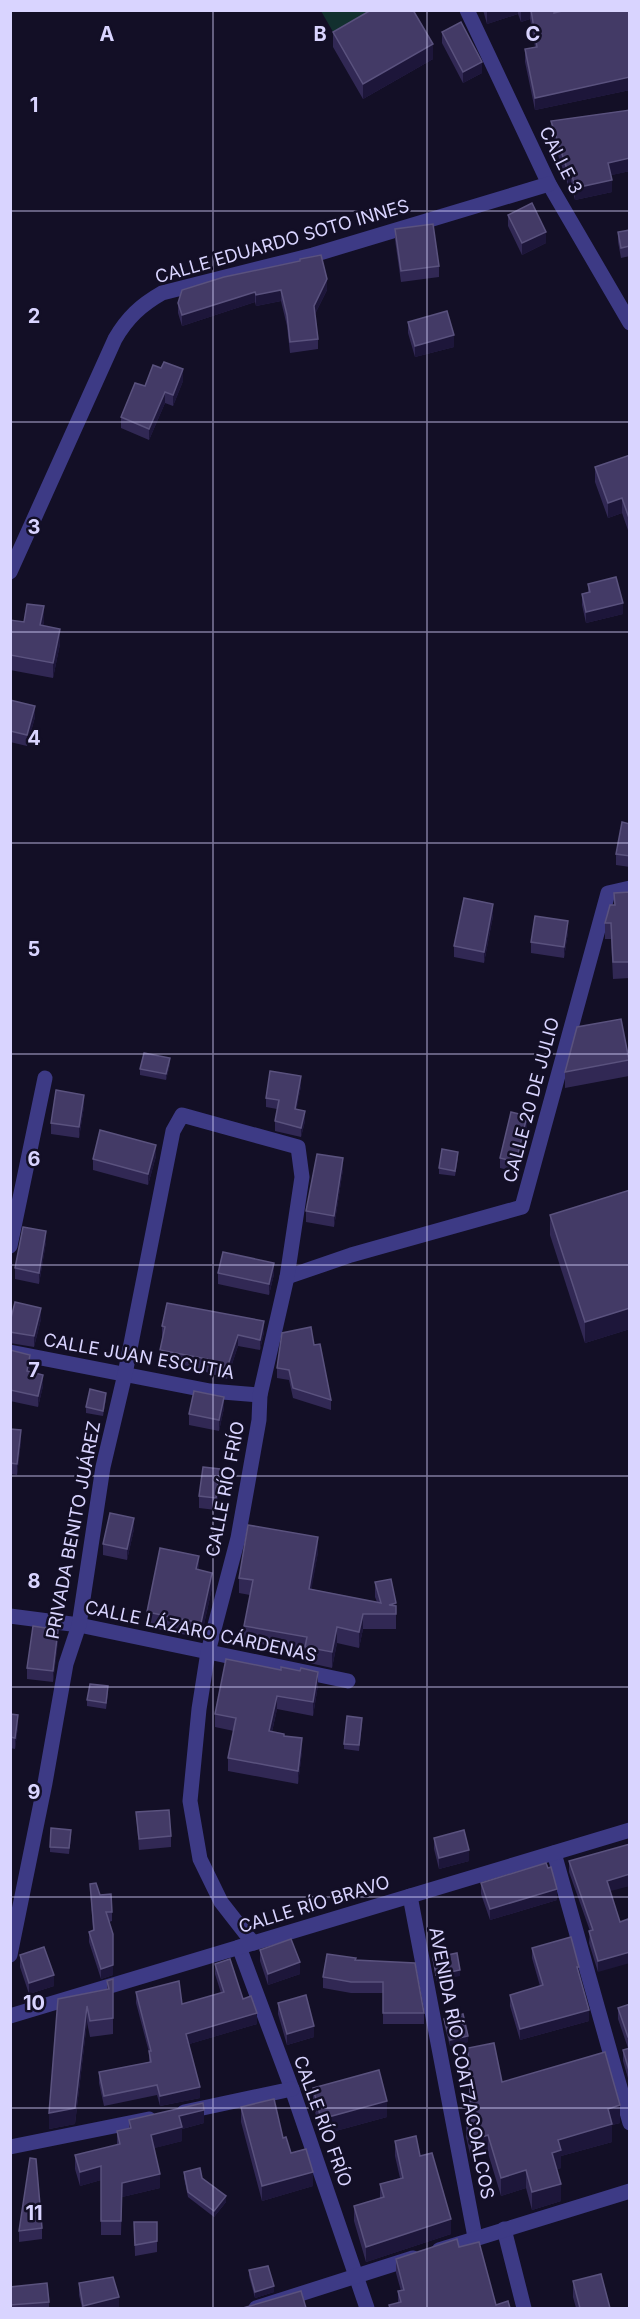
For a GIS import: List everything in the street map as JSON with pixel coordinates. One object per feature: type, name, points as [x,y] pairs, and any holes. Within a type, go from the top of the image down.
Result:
[{"type":"street","name":"CALLE 3","points":[[467,10],[549,184],[630,323]]},
{"type":"street","name":"CALLE EDUARDO SOTO INNES","points":[[10,572],[115,339],[125,321],[141,305],[162,293],[313,255],[549,184]]},
{"type":"street","name":"CALLE 20 DE JULIO","points":[[287,1276],[351,1255],[522,1207],[608,893],[630,888]]},
{"type":"street","points":[[10,1246],[45,1078]]},
{"type":"street","name":"CALLE RÍO FRÍO","points":[[182,1115],[298,1147],[302,1177],[287,1276],[260,1395],[259,1420],[238,1538],[208,1652],[199,1709],[190,1801],[200,1859],[246,1945],[292,2090],[367,2308]]},
{"type":"street","name":"PRIVADA BENITO JUÁREZ","points":[[10,1955],[66,1665],[79,1625],[103,1467],[125,1374],[173,1131],[182,1115]]},
{"type":"street","name":"CALLE JUAN ESCUTIA","points":[[10,1352],[210,1391],[260,1395]]},
{"type":"street","name":"CALLE LÁZARO CÁRDENAS","points":[[10,1616],[79,1625],[348,1681]]},
{"type":"street","name":"CALLE RÍO BRAVO","points":[[10,2016],[630,1830]]},
{"type":"street","points":[[554,1853],[630,2123]]},
{"type":"street","name":"AVENIDA RÍO COATZACOALCOS","points":[[410,1896],[475,2237]]},
{"type":"street","points":[[10,2147],[292,2090]]},
{"type":"street","points":[[256,2308],[358,2277],[475,2237],[630,2191]]},
{"type":"street","points":[[504,2229],[524,2308]]},
{"type":"green space","points":[[321,11],[366,11],[371,19],[336,37]]},
{"type":"building","points":[[371,10],[413,10],[433,44],[363,84],[333,32]]},
{"type":"building","points":[[531,10],[554,10],[554,13],[566,10],[630,10],[630,77],[535,98],[525,49],[537,47]]},
{"type":"building","points":[[461,22],[482,62],[463,72],[442,32]]},
{"type":"building","points":[[630,110],[630,158],[608,163],[612,180],[575,188],[571,171],[568,172],[551,121]]},
{"type":"building","points":[[532,203],[546,232],[522,243],[508,215]]},
{"type":"building","points":[[433,224],[439,266],[401,271],[395,229]]},
{"type":"building","points":[[630,230],[630,246],[621,248],[618,232]]},
{"type":"building","points":[[321,255],[327,279],[314,306],[318,339],[290,342],[281,290],[256,295],[255,292],[182,315],[178,303],[182,290],[224,277]]},
{"type":"building","points":[[447,311],[454,335],[415,346],[408,322]]},
{"type":"building","points":[[164,362],[183,369],[173,395],[165,392],[149,429],[121,417],[135,383],[145,386],[153,365],[161,368]]},
{"type":"building","points":[[630,455],[630,521],[622,498],[608,503],[595,467]]},
{"type":"building","points":[[616,577],[623,603],[586,612],[582,594],[590,592],[588,584]]},
{"type":"building","points":[[27,604],[44,606],[40,625],[60,629],[53,663],[10,655],[10,620],[24,622]]},
{"type":"building","points":[[10,700],[35,706],[27,735],[10,731]]},
{"type":"building","points":[[622,822],[630,824],[630,856],[616,854]]},
{"type":"building","points":[[630,892],[630,962],[613,962],[611,923],[605,923],[610,905],[615,905],[614,893]]},
{"type":"building","points":[[464,898],[493,904],[484,952],[454,946]]},
{"type":"building","points":[[535,916],[568,921],[564,947],[531,942]]},
{"type":"building","points":[[621,1019],[629,1060],[565,1072],[577,1027]]},
{"type":"building","points":[[144,1053],[170,1058],[166,1074],[140,1069]]},
{"type":"building","points":[[270,1071],[301,1076],[295,1109],[305,1111],[301,1128],[275,1121],[279,1100],[266,1098]]},
{"type":"building","points":[[56,1090],[84,1095],[79,1127],[51,1123]]},
{"type":"building","points":[[511,1112],[527,1116],[516,1162],[500,1158]]},
{"type":"building","points":[[100,1130],[156,1145],[148,1174],[93,1159]]},
{"type":"building","points":[[442,1149],[458,1152],[455,1171],[439,1168]]},
{"type":"building","points":[[317,1154],[343,1158],[334,1216],[306,1211]]},
{"type":"building","points":[[630,1190],[630,1308],[585,1322],[550,1215]]},
{"type":"building","points":[[23,1227],[46,1231],[39,1273],[15,1268]]},
{"type":"building","points":[[223,1252],[274,1263],[269,1284],[218,1273]]},
{"type":"building","points":[[15,1302],[41,1308],[34,1336],[10,1332]]},
{"type":"building","points":[[167,1303],[264,1321],[260,1340],[238,1335],[227,1368],[206,1362],[207,1359],[160,1350]]},
{"type":"building","points":[[311,1327],[314,1345],[320,1344],[331,1400],[293,1388],[289,1370],[277,1368],[282,1333]]},
{"type":"building","points":[[10,1350],[30,1355],[27,1371],[43,1375],[38,1396],[10,1390]]},
{"type":"building","points":[[90,1389],[106,1393],[103,1411],[86,1407]]},
{"type":"building","points":[[194,1391],[224,1397],[219,1420],[189,1414]]},
{"type":"building","points":[[10,1429],[21,1430],[17,1464],[10,1463]]},
{"type":"building","points":[[203,1467],[220,1469],[216,1498],[199,1496]]},
{"type":"building","points":[[110,1513],[134,1518],[127,1549],[103,1544]]},
{"type":"building","points":[[248,1525],[318,1537],[309,1589],[381,1603],[375,1582],[391,1579],[396,1603],[389,1605],[396,1606],[396,1614],[363,1614],[359,1632],[337,1627],[332,1652],[305,1647],[307,1637],[244,1626],[253,1580],[239,1578]]},
{"type":"building","points":[[160,1548],[199,1556],[196,1569],[212,1573],[201,1623],[147,1612]]},
{"type":"building","points":[[33,1626],[58,1630],[53,1671],[27,1668]]},
{"type":"building","points":[[226,1659],[281,1670],[281,1667],[300,1671],[301,1668],[318,1672],[313,1702],[277,1696],[269,1731],[302,1738],[298,1771],[228,1758],[236,1718],[215,1714]]},
{"type":"building","points":[[90,1684],[108,1686],[106,1703],[87,1700]]},
{"type":"building","points":[[10,1714],[18,1715],[15,1738],[10,1737]]},
{"type":"building","points":[[347,1716],[362,1718],[359,1745],[344,1744]]},
{"type":"building","points":[[169,1810],[171,1836],[139,1839],[136,1812]]},
{"type":"building","points":[[51,1828],[71,1830],[69,1848],[50,1847]]},
{"type":"building","points":[[464,1830],[469,1850],[439,1858],[434,1838]]},
{"type":"building","points":[[630,1844],[630,1874],[607,1881],[620,1922],[628,1919],[630,1925],[630,1952],[598,1961],[589,1931],[593,1930],[569,1861]]},
{"type":"building","points":[[546,1863],[548,1868],[551,1867],[557,1889],[490,1909],[481,1883]]},
{"type":"building","points":[[96,1883],[100,1895],[111,1894],[112,1912],[106,1912],[113,1934],[113,1965],[101,1969],[89,1932],[94,1930],[90,1884]]},
{"type":"building","points":[[571,1937],[589,2010],[520,2029],[510,1995],[543,1985],[532,1948]]},
{"type":"building","points":[[291,1939],[300,1962],[268,1974],[260,1950]]},
{"type":"building","points":[[44,1947],[54,1975],[29,1983],[20,1955]]},
{"type":"building","points":[[457,1953],[460,1970],[436,1975],[433,1958]]},
{"type":"building","points":[[327,1954],[356,1958],[355,1960],[415,1963],[424,2013],[383,2013],[383,1982],[351,1982],[323,1977]]},
{"type":"building","points":[[230,1959],[243,1999],[251,1996],[257,2013],[186,2034],[200,2087],[160,2096],[157,2085],[104,2096],[99,2072],[151,2062],[149,2051],[151,2051],[136,1992],[179,1981],[182,2004],[224,1992],[215,1964]]},
{"type":"building","points":[[113,1979],[113,2018],[90,2021],[87,2006],[75,2108],[49,2113],[58,1999],[109,1989],[107,1981]]},
{"type":"building","points":[[306,1995],[314,2026],[287,2034],[278,2003]]},
{"type":"building","points":[[630,2004],[630,2037],[628,2037],[618,2008]]},
{"type":"building","points":[[463,2014],[468,2036],[450,2040],[444,2019]]},
{"type":"building","points":[[494,2043],[502,2082],[605,2052],[620,2105],[608,2109],[612,2124],[558,2140],[561,2150],[552,2153],[561,2184],[532,2192],[526,2170],[501,2178],[488,2135],[471,2141],[466,2119],[471,2117],[468,2048]]},
{"type":"building","points":[[630,2048],[630,2074],[623,2050]]},
{"type":"building","points":[[379,2070],[387,2101],[321,2119],[313,2088]]},
{"type":"building","points":[[274,2099],[283,2138],[286,2137],[291,2153],[306,2149],[313,2172],[262,2186],[241,2107]]},
{"type":"building","points":[[203,2103],[204,2110],[179,2116],[182,2127],[151,2135],[160,2174],[122,2183],[121,2221],[101,2221],[101,2166],[80,2172],[75,2155],[120,2144],[117,2131],[131,2128],[129,2120]]},
{"type":"building","points":[[416,2136],[420,2156],[432,2153],[451,2219],[366,2247],[354,2206],[384,2197],[380,2184],[403,2178],[395,2141]]},
{"type":"building","points":[[30,2158],[36,2159],[42,2228],[19,2231]]},
{"type":"building","points":[[200,2168],[202,2178],[226,2196],[214,2211],[188,2192],[184,2172]]},
{"type":"building","points":[[134,2222],[157,2222],[157,2241],[135,2245]]},
{"type":"building","points":[[457,2239],[459,2247],[479,2242],[496,2305],[508,2301],[510,2308],[390,2308],[389,2305],[401,2302],[398,2291],[404,2290],[396,2259]]},
{"type":"building","points":[[268,2266],[274,2286],[255,2292],[249,2270]]},
{"type":"building","points":[[601,2274],[610,2308],[580,2308],[573,2281]]},
{"type":"building","points":[[113,2277],[119,2297],[83,2306],[79,2283]]},
{"type":"building","points":[[47,2283],[49,2302],[10,2305],[10,2287]]},
{"type":"building","points":[[301,2291],[306,2308],[243,2308]]}]
